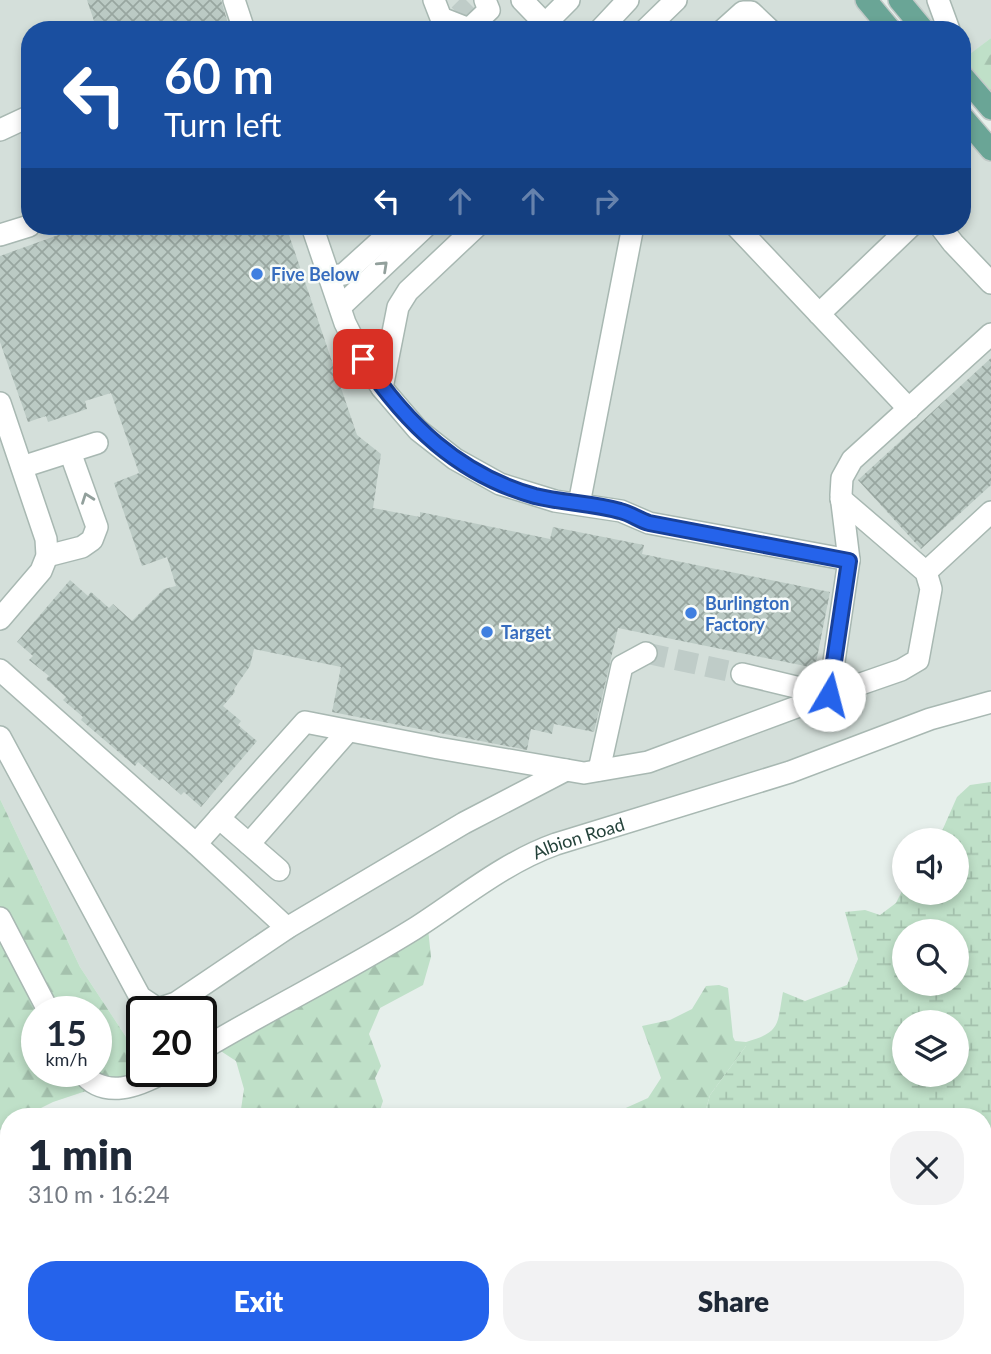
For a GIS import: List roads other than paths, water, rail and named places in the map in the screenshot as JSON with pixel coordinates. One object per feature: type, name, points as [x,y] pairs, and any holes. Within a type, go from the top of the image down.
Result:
[{"type":"main road","points":[[866,0],[884,21]]},
{"type":"main road","points":[[899,0],[916,21]]},
{"type":"main road","points":[[971,84],[991,109]]},
{"type":"main road","points":[[971,127],[991,150]]},
{"type":"street","points":[[234,0],[241,21]]},
{"type":"street","points":[[522,0],[542,21]]},
{"type":"street","points":[[553,21],[569,0]]},
{"type":"street","points":[[608,21],[628,0]]},
{"type":"street","points":[[654,21],[676,0]]},
{"type":"street","points":[[940,1],[946,21]]},
{"type":"street","points":[[733,21],[743,12],[751,12],[761,21]]},
{"type":"street","points":[[0,130],[21,120]]},
{"type":"street","points":[[0,235],[21,228]]},
{"type":"street","points":[[315,235],[340,307],[363,359],[382,388],[418,430],[476,472],[532,495],[621,511],[665,526],[849,561]]},
{"type":"street","points":[[329,277],[344,274],[387,235]]},
{"type":"street","points":[[340,307],[416,235]]},
{"type":"street","points":[[382,388],[398,307],[408,291],[467,235]]},
{"type":"street","points":[[579,504],[631,235]]},
{"type":"street","points":[[748,235],[909,409]]},
{"type":"street","points":[[820,314],[902,235]]},
{"type":"street","points":[[947,235],[991,283]]},
{"type":"street","points":[[829,695],[849,561],[841,499],[842,478],[852,460],[991,334]]},
{"type":"street","points":[[0,403],[47,539],[47,556],[37,576],[0,620]]},
{"type":"street","points":[[22,467],[97,443]]},
{"type":"street","points":[[47,556],[82,547],[92,540],[97,527],[70,452]]},
{"type":"street","points":[[196,844],[305,722],[584,773],[648,762],[901,670],[918,660],[931,589],[926,572],[841,499]]},
{"type":"street","points":[[926,572],[991,512]]},
{"type":"street","points":[[599,770],[622,666],[646,653]]},
{"type":"street","points":[[742,674],[829,695]]},
{"type":"street","points":[[4,682],[196,844],[287,928]]},
{"type":"street","name":"Albion Road","points":[[217,1041],[413,929],[502,869],[534,852],[790,772],[919,722],[991,702]]},
{"type":"street","points":[[249,844],[348,731]]},
{"type":"street","points":[[0,737],[140,997],[158,1009],[176,1003],[287,928],[464,823],[566,770]]},
{"type":"street","points":[[219,818],[279,870]]},
{"type":"street","points":[[0,918],[41,996]]},
{"type":"street","points":[[106,1087],[126,1087]]},
{"type":"tunnel","points":[[459,15],[470,4]]},
{"type":"tunnel","points":[[646,653],[742,674]]},
{"type":"place","name":"Five Below","points":[[257,274]]},
{"type":"place","name":"Burlington Factory","points":[[691,613]]},
{"type":"place","name":"Target","points":[[487,632]]}]
